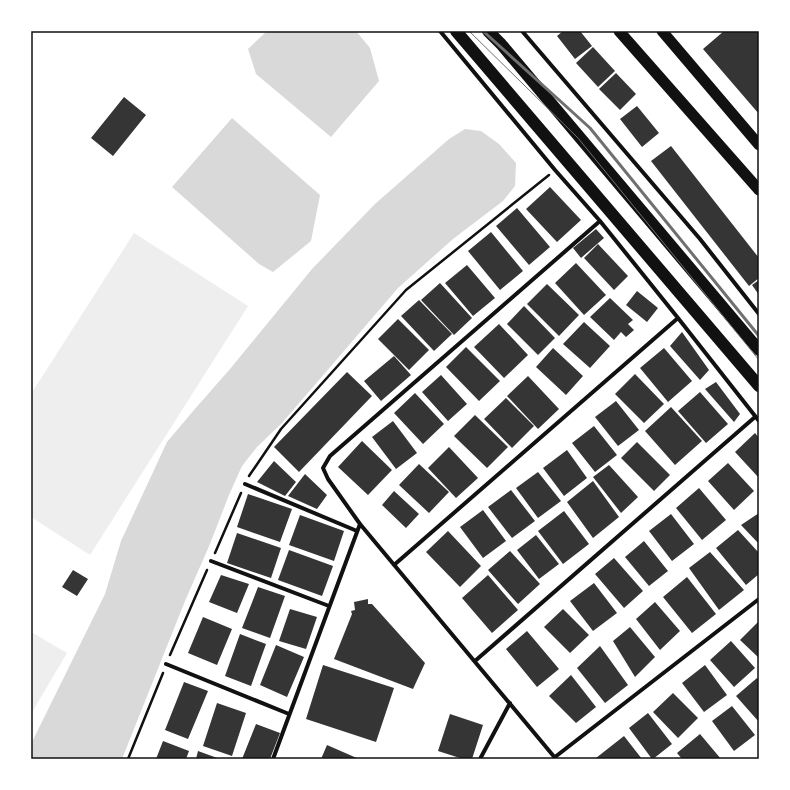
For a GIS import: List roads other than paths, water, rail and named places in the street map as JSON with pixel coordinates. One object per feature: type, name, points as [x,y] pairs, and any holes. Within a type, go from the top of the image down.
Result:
[{"type":"highway","points":[[456,31],[759,386]]},
{"type":"highway","points":[[488,31],[501,44],[759,350]]},
{"type":"highway","points":[[494,31],[501,44]]},
{"type":"highway","points":[[619,31],[759,190]]},
{"type":"highway","points":[[662,31],[759,145]]},
{"type":"street","points":[[440,31],[555,170],[600,221],[759,421]]},
{"type":"street","points":[[522,31],[700,239],[759,314]]},
{"type":"street","points":[[600,221],[330,456],[323,468],[328,479],[360,524],[556,758],[759,599]]},
{"type":"street","points":[[394,565],[678,318]]},
{"type":"street","points":[[475,661],[755,417]]},
{"type":"street","points":[[245,484],[358,531]]},
{"type":"street","points":[[272,759],[360,524]]},
{"type":"street","points":[[211,561],[329,606]]},
{"type":"street","points":[[166,664],[289,714]]},
{"type":"street","points":[[480,759],[510,703]]},
{"type":"tram line","points":[[469,31],[578,138],[759,360]]},
{"type":"railway","points":[[483,31],[590,128],[759,336]]}]
